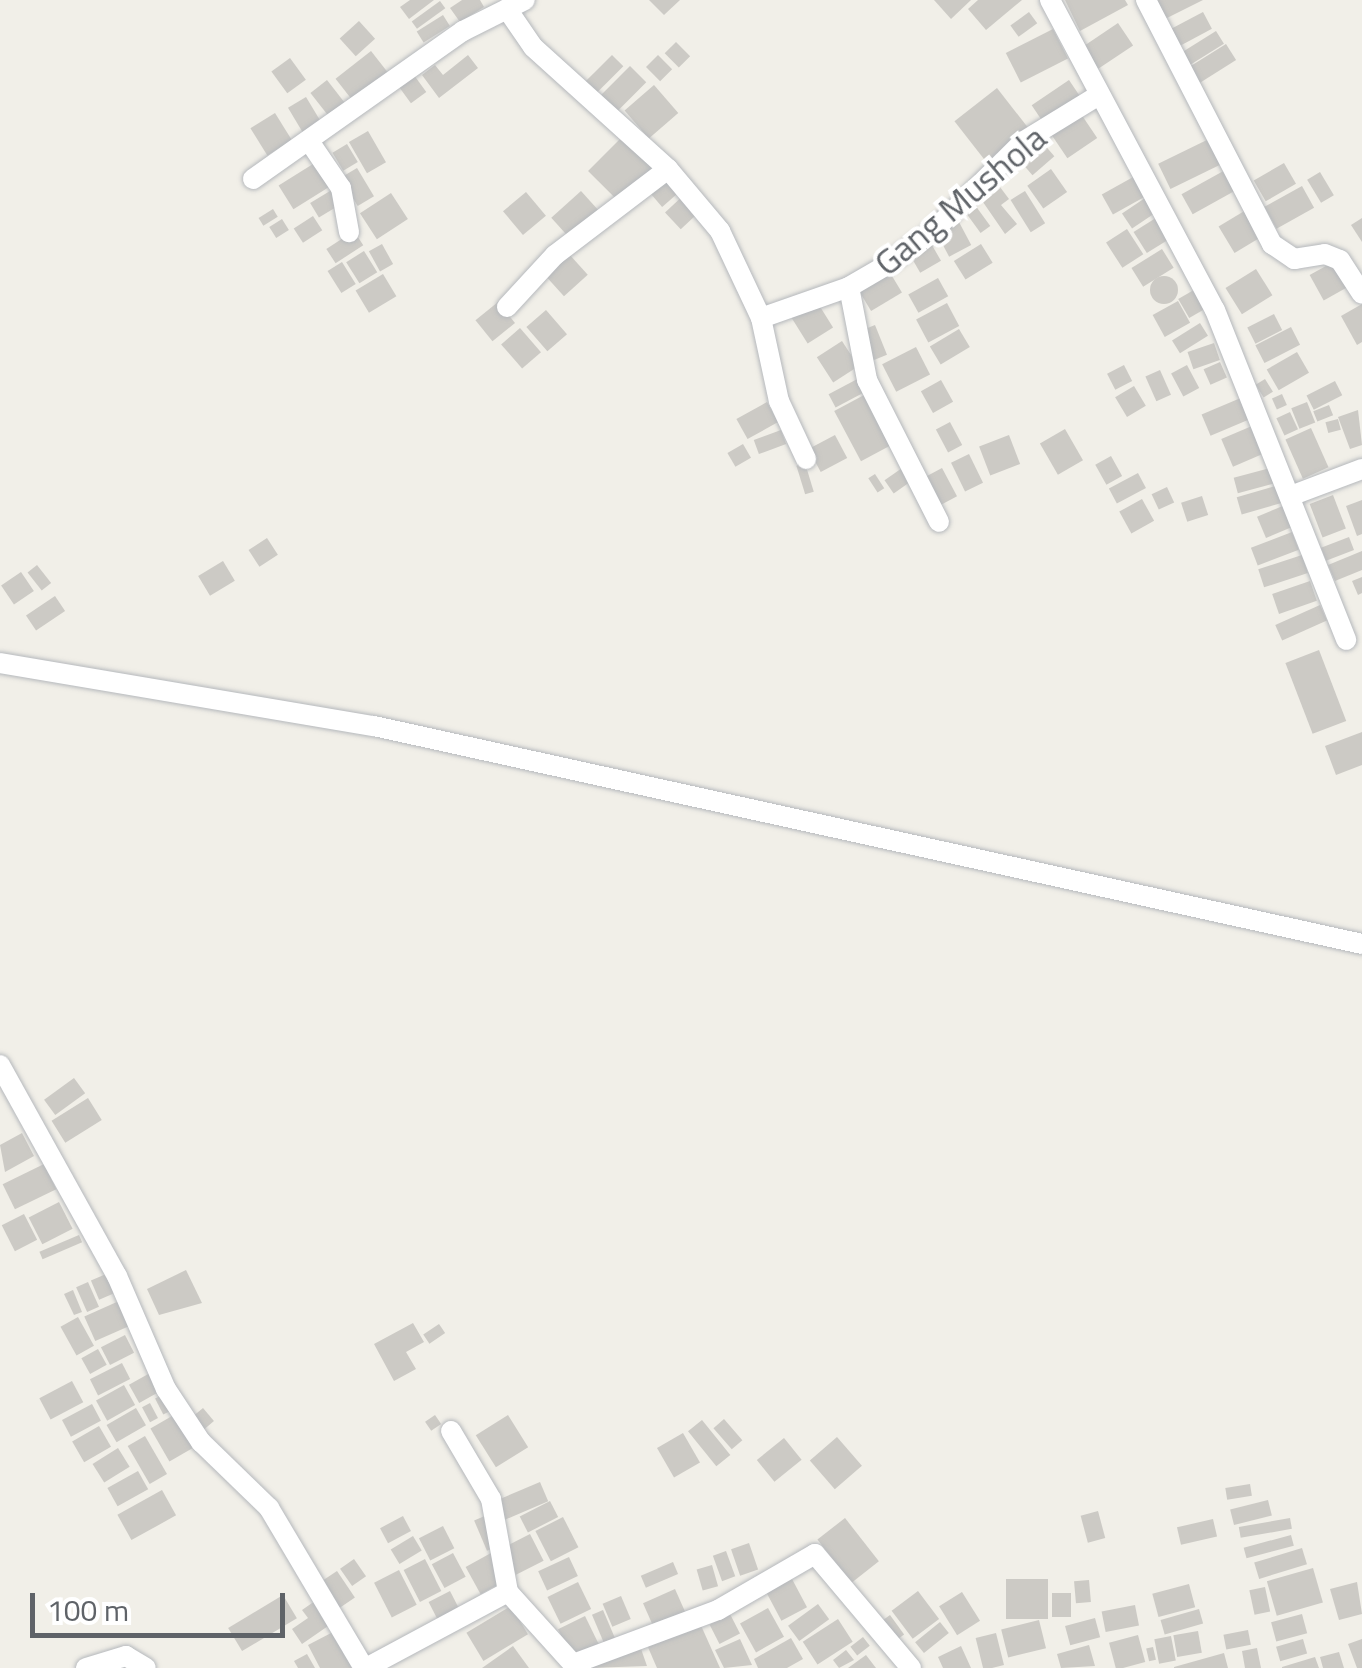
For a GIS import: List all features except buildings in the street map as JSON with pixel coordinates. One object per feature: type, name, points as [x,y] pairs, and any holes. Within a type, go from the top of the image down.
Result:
[{"type":"street","points":[[1050,0],[1216,310],[1293,494],[1346,640]]},
{"type":"street","points":[[1146,0],[1272,244],[1294,259],[1325,254],[1340,260],[1362,294]]},
{"type":"street","points":[[253,179],[451,39],[516,5],[533,48],[668,169],[720,230],[761,318],[779,402],[806,459]]},
{"type":"street","name":"Gang Mushola","points":[[761,318],[850,287],[932,232],[1024,141],[1099,95]]},
{"type":"street","points":[[309,141],[341,188],[349,232]]},
{"type":"street","points":[[507,307],[555,255],[668,169]]},
{"type":"street","points":[[850,287],[867,380],[939,522]]},
{"type":"street","points":[[1293,494],[1362,469]]},
{"type":"street","points":[[0,663],[374,726],[1362,944]]},
{"type":"street","points":[[0,1065],[116,1276],[174,1401],[202,1442],[269,1508],[365,1668],[508,1592]]},
{"type":"street","points":[[450,1431],[492,1500],[508,1592],[574,1666],[718,1610],[815,1554],[846,1583],[911,1668]]},
{"type":"street","points":[[86,1668],[126,1656],[146,1668]]}]
